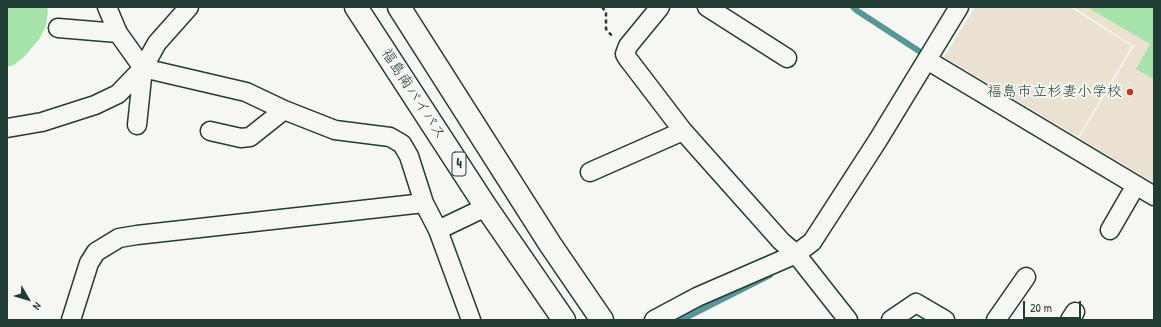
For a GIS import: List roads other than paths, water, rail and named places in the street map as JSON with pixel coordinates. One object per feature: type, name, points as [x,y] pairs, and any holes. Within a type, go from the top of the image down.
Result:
[{"type":"highway","name":"福島南バイパス","points":[[356,7],[486,206],[564,320]]},
{"type":"highway","name":"4","points":[[399,7],[550,244],[602,320]]},
{"type":"street","points":[[107,7],[118,32],[137,62],[143,68],[246,92],[284,110],[335,130],[390,137],[402,144],[409,156],[424,203],[438,230],[471,320]]},
{"type":"street","points":[[7,128],[42,122],[95,105],[118,94],[143,68],[157,43],[189,7]]},
{"type":"street","points":[[660,7],[628,46],[625,54],[683,131],[781,241],[796,254],[848,320]]},
{"type":"street","points":[[707,7],[787,58]]},
{"type":"street","points":[[654,320],[697,297],[796,254],[812,242],[959,7]]},
{"type":"street","points":[[58,28],[118,32]]},
{"type":"street","points":[[927,60],[1154,196]]},
{"type":"street","points":[[137,124],[143,68]]},
{"type":"street","points":[[210,131],[241,138],[250,137],[284,110]]},
{"type":"street","points":[[590,172],[683,131]]},
{"type":"street","points":[[1110,230],[1136,185]]},
{"type":"street","points":[[71,320],[89,263],[96,252],[119,238],[137,234],[424,203]]},
{"type":"street","points":[[438,230],[486,206]]},
{"type":"street","points":[[996,320],[1026,277]]},
{"type":"street","points":[[891,320],[916,303],[945,320]]},
{"type":"waterway","points":[[853,7],[922,53]]},
{"type":"waterway","points":[[681,320],[770,275]]},
{"type":"place","name":"福島市立杉妻小学校","points":[[1130,92]]}]
